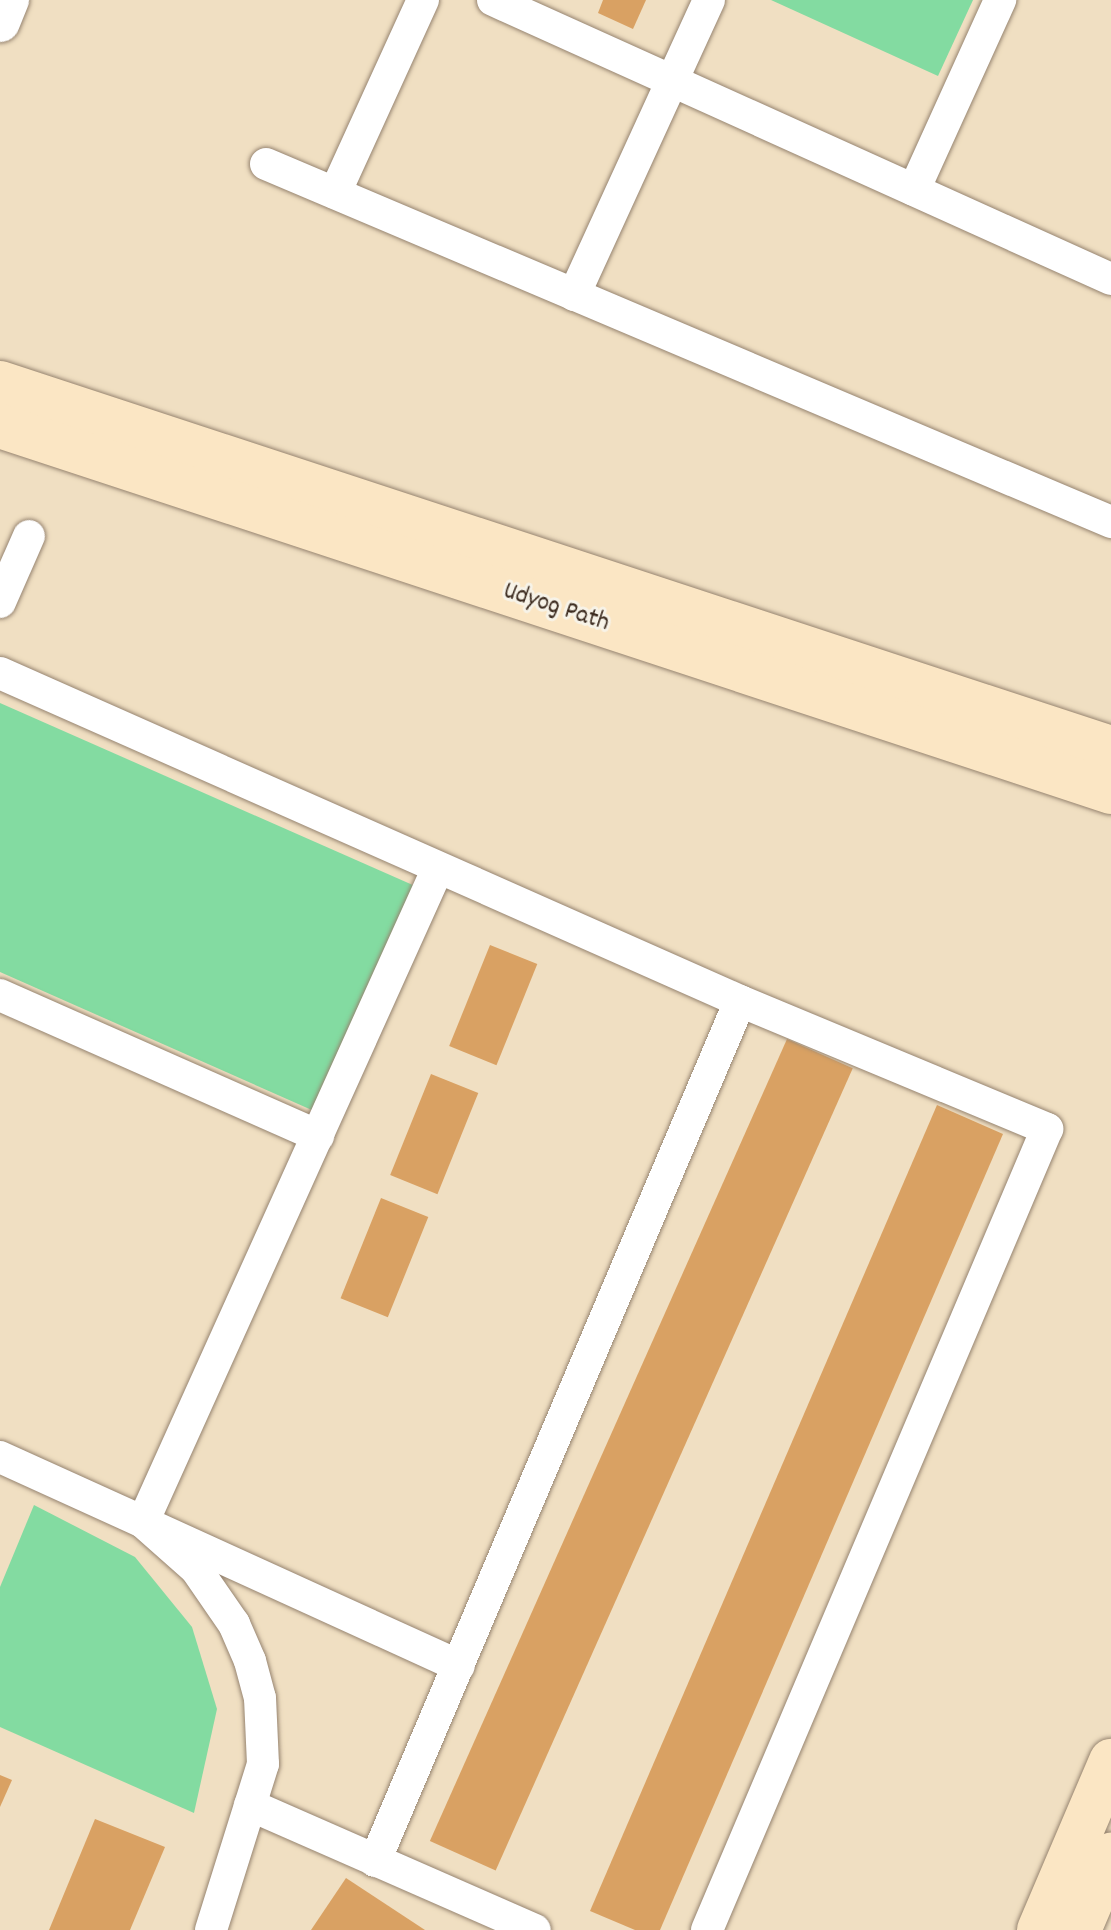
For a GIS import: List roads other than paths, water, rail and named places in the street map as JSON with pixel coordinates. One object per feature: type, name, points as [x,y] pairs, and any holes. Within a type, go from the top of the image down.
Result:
[{"type":"main road","name":"Udyog Path","points":[[0,383],[1111,748]]},
{"type":"main road","name":"Udyog Path","points":[[0,426],[1111,792]]},
{"type":"main road","points":[[1039,1930],[1111,1761]]},
{"type":"main road","points":[[1079,1930],[1111,1855]]},
{"type":"street","points":[[0,22],[9,0]]},
{"type":"street","points":[[335,193],[423,0]]},
{"type":"street","points":[[493,0],[1111,278]]},
{"type":"street","points":[[574,295],[709,0]]},
{"type":"street","points":[[914,190],[1000,0]]},
{"type":"street","points":[[266,164],[1111,522]]},
{"type":"street","points":[[0,602],[29,536]]},
{"type":"street","points":[[0,673],[740,1001],[1047,1129],[707,1930]]},
{"type":"street","points":[[143,1522],[438,868]]},
{"type":"street","points":[[0,995],[318,1136]]},
{"type":"street","points":[[375,1861],[740,1001]]},
{"type":"street","points":[[1,1461],[459,1666]]},
{"type":"street","points":[[143,1522],[196,1569],[234,1624],[250,1661],[260,1698],[263,1764],[211,1930]]},
{"type":"street","points":[[250,1805],[535,1930]]}]
